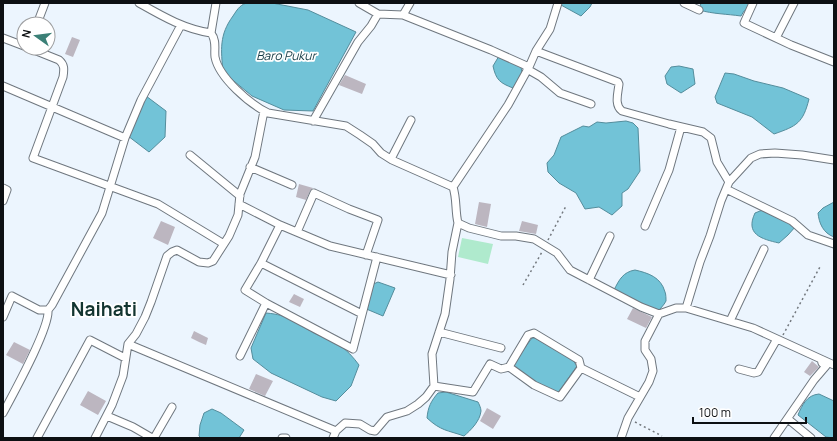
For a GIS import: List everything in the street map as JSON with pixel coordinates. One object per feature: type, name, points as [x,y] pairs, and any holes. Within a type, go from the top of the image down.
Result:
[{"type":"street","points":[[40,16],[45,3]]},
{"type":"street","points":[[138,3],[181,25],[198,31],[211,33]]},
{"type":"street","points":[[216,3],[211,33],[215,42],[215,58],[222,72],[232,85],[249,101],[268,113],[346,126],[373,144],[381,153],[390,159],[453,187],[456,197],[458,223],[452,252],[451,275],[444,314],[432,354],[434,386],[426,397],[418,404],[407,411],[387,417],[376,435],[360,424],[345,423],[336,431],[333,438]]},
{"type":"street","points":[[359,3],[378,14],[403,15],[491,50],[528,68],[560,93],[591,104]]},
{"type":"street","points":[[403,15],[410,3]]},
{"type":"street","points":[[453,187],[508,105],[536,51],[550,29],[558,3]]},
{"type":"street","points":[[684,3],[699,10]]},
{"type":"street","points":[[753,3],[744,23],[791,45],[834,62]]},
{"type":"street","points":[[776,38],[794,3]]},
{"type":"street","points":[[314,121],[358,42],[371,26],[378,14]]},
{"type":"street","points":[[3,413],[28,365],[46,324],[48,310],[52,306],[102,213],[125,138],[141,100],[181,25]]},
{"type":"street","points":[[3,38],[16,43]]},
{"type":"street","points":[[536,51],[618,82],[617,105],[622,111],[702,132],[711,138],[718,162],[729,182]]},
{"type":"street","points":[[49,56],[59,60],[65,69],[32,158],[158,204],[224,244]]},
{"type":"street","points":[[3,86],[125,138]]},
{"type":"street","points":[[95,438],[112,405],[123,376],[128,344],[136,334],[147,312],[167,256],[177,250],[199,262],[208,263],[213,261],[229,236],[238,215],[240,196],[255,157],[264,111]]},
{"type":"street","points":[[390,159],[410,120]]},
{"type":"street","points":[[645,226],[669,170],[681,127]]},
{"type":"street","points":[[686,308],[700,262],[729,182],[751,158],[760,154],[775,153],[834,160]]},
{"type":"street","points":[[190,155],[240,196]]},
{"type":"street","points":[[250,167],[292,185]]},
{"type":"street","points":[[3,188],[7,190],[3,201]]},
{"type":"street","points":[[726,189],[792,220],[808,235],[834,244]]},
{"type":"street","points":[[297,232],[314,193],[378,220],[366,255]]},
{"type":"street","points":[[239,204],[280,225],[330,246],[451,275]]},
{"type":"street","points":[[458,223],[469,228],[501,236],[516,236],[534,239],[557,252],[570,270],[641,307],[659,314],[676,308],[686,308],[753,328],[834,365]]},
{"type":"street","points":[[280,225],[261,263],[245,290],[266,303],[353,349],[377,257]]},
{"type":"street","points":[[589,280],[610,236]]},
{"type":"street","points":[[730,321],[764,249]]},
{"type":"street","points":[[261,263],[362,314]]},
{"type":"street","points":[[3,317],[12,296],[40,310],[48,310]]},
{"type":"street","points":[[240,356],[266,303]]},
{"type":"street","points":[[620,438],[628,418],[653,371],[651,359],[645,350],[645,341],[659,314]]},
{"type":"street","points":[[439,332],[501,348]]},
{"type":"street","points":[[434,386],[473,392],[490,364],[501,369],[509,367],[528,335],[534,333],[579,360],[581,368],[640,397]]},
{"type":"street","points":[[37,438],[90,340],[125,358]]},
{"type":"street","points":[[739,369],[754,373],[758,372],[778,340]]},
{"type":"street","points":[[128,344],[336,431]]},
{"type":"street","points":[[774,438],[814,380],[826,366],[822,363],[820,358]]},
{"type":"street","points":[[509,367],[534,385],[560,397],[581,368]]},
{"type":"street","points":[[106,416],[133,427],[153,438],[172,407]]},
{"type":"street","points":[[788,419],[811,438]]},
{"type":"path","points":[[778,340],[821,265]]},
{"type":"path","points":[[628,418],[662,436]]},
{"type":"green space","points":[[462,238],[493,244],[488,264],[458,257]]},
{"type":"water","name":"Baro Pukur","points":[[246,3],[272,3],[308,10],[356,32],[313,111],[284,110],[252,96],[223,72],[222,43],[225,30],[237,10]]},
{"type":"water","points":[[561,3],[592,3],[581,16],[561,5]]},
{"type":"water","points":[[701,3],[751,3],[741,16],[699,10]]},
{"type":"water","points":[[499,56],[521,67],[522,73],[513,88],[502,83],[497,78],[493,66]]},
{"type":"water","points":[[679,66],[693,69],[695,84],[681,93],[667,84],[665,76],[671,67]]},
{"type":"water","points":[[725,73],[734,74],[754,81],[783,88],[809,99],[801,119],[794,126],[774,134],[752,117],[717,103],[715,97]]},
{"type":"water","points":[[146,96],[166,111],[165,137],[149,152],[128,136]]},
{"type":"water","points":[[626,121],[633,123],[638,128],[640,171],[628,189],[622,193],[622,206],[612,215],[599,207],[585,209],[576,193],[559,183],[548,172],[547,163],[554,155],[561,137],[583,126],[589,127],[597,122],[606,123]]},
{"type":"water","points":[[834,202],[834,237],[827,233],[822,227],[818,213],[823,208]]},
{"type":"water","points":[[765,209],[796,226],[779,243],[766,240],[753,231],[752,220],[755,213]]},
{"type":"water","points":[[635,270],[653,276],[663,287],[666,294],[666,301],[657,312],[614,290],[624,275]]},
{"type":"water","points":[[378,282],[395,288],[383,316],[364,308],[369,286]]},
{"type":"water","points":[[266,313],[286,317],[314,333],[333,341],[347,351],[357,362],[359,365],[351,386],[336,401],[322,397],[271,373],[253,359],[251,348]]},
{"type":"water","points":[[532,338],[535,338],[572,359],[577,366],[557,394],[545,389],[513,368],[518,357]]},
{"type":"water","points":[[446,392],[478,402],[481,411],[479,418],[464,436],[440,428],[427,418],[429,407],[433,399],[438,393]]},
{"type":"water","points":[[819,394],[834,401],[834,438],[826,437],[798,415],[803,404],[808,398]]},
{"type":"water","points":[[212,409],[221,413],[244,430],[239,438],[201,438],[199,436],[200,425],[204,413]]},
{"type":"building","points":[[72,37],[80,40],[73,57],[65,54]]},
{"type":"building","points":[[345,75],[366,84],[362,94],[339,85]]},
{"type":"building","points":[[299,184],[313,188],[306,200],[296,197]]},
{"type":"building","points":[[479,202],[491,204],[487,227],[475,224]]},
{"type":"building","points":[[161,221],[175,227],[168,245],[153,238]]},
{"type":"building","points":[[522,221],[538,225],[536,234],[519,231]]},
{"type":"building","points":[[294,294],[304,299],[300,307],[289,302]]},
{"type":"building","points":[[633,308],[652,317],[646,328],[627,319]]},
{"type":"building","points":[[194,331],[208,338],[206,345],[191,338]]},
{"type":"building","points":[[14,342],[30,350],[23,364],[6,355]]},
{"type":"building","points":[[812,361],[819,367],[810,376],[804,372]]},
{"type":"building","points":[[256,374],[273,381],[265,396],[249,389]]},
{"type":"building","points":[[88,391],[106,401],[98,415],[80,405]]},
{"type":"building","points":[[487,408],[501,416],[493,429],[480,421]]},
{"type":"district","name":"Naihati","points":[[104,309]]}]
